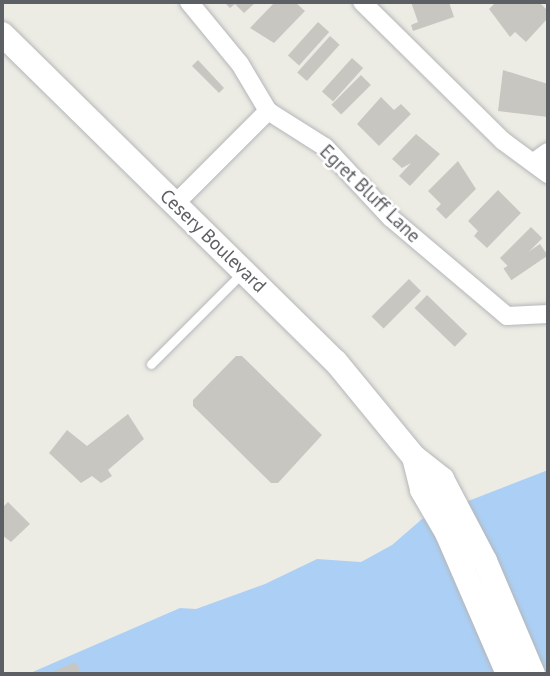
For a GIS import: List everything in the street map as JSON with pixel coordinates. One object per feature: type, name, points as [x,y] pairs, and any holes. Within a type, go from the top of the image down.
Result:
[{"type":"main road","name":"Cesery Boulevard","points":[[3,39],[364,391],[439,495],[533,674]]},
{"type":"main road","name":"Cesery Boulevard","points":[[439,495],[464,569],[508,674]]},
{"type":"street","name":"Egret Bluff Lane","points":[[189,2],[240,64],[268,111],[324,147],[391,219],[507,316],[548,314]]},
{"type":"street","points":[[362,2],[466,107],[541,157],[548,174]]},
{"type":"street","points":[[175,204],[268,111]]},
{"type":"lane","points":[[151,363],[243,271]]},
{"type":"water","points":[[548,470],[548,674],[28,674],[180,608],[196,609],[265,584],[317,559],[361,562],[392,545],[422,519]]},
{"type":"building","points":[[224,2],[256,2],[244,13],[235,4],[230,8]]},
{"type":"building","points":[[275,2],[295,2],[305,11],[274,43],[250,28]]},
{"type":"building","points":[[411,2],[449,2],[454,17],[413,31],[411,25],[418,22]]},
{"type":"building","points":[[496,2],[539,2],[548,11],[548,18],[526,42],[515,32],[510,37],[489,9]]},
{"type":"building","points":[[318,22],[329,32],[299,65],[288,55]]},
{"type":"building","points":[[330,36],[340,45],[307,81],[297,72]]},
{"type":"building","points":[[352,58],[363,68],[333,101],[322,91]]},
{"type":"building","points":[[198,60],[224,88],[219,93],[192,66]]},
{"type":"building","points":[[503,70],[548,84],[548,117],[498,111]]},
{"type":"building","points":[[361,75],[371,85],[341,115],[331,105]]},
{"type":"building","points":[[381,97],[394,110],[401,104],[411,114],[379,146],[357,124]]},
{"type":"building","points":[[416,134],[440,154],[410,186],[399,176],[411,163],[402,168],[392,159]]},
{"type":"building","points":[[458,161],[476,189],[446,219],[436,209],[441,204],[428,191]]},
{"type":"building","points":[[498,190],[521,213],[487,248],[474,236],[478,231],[468,221]]},
{"type":"building","points":[[531,227],[542,238],[511,269],[500,258]]},
{"type":"building","points":[[540,244],[548,256],[511,280],[504,269]]},
{"type":"building","points":[[409,279],[421,291],[384,328],[372,316]]},
{"type":"building","points":[[427,295],[467,334],[455,347],[414,308]]},
{"type":"building","points":[[236,356],[242,356],[322,435],[278,483],[271,483],[193,406],[193,400]]},
{"type":"building","points":[[128,414],[144,439],[108,470],[112,476],[101,483],[92,476],[81,483],[49,453],[67,430],[87,446]]},
{"type":"building","points":[[8,502],[30,524],[11,542],[2,535],[2,508]]},
{"type":"building","points":[[76,662],[81,674],[47,674]]}]
